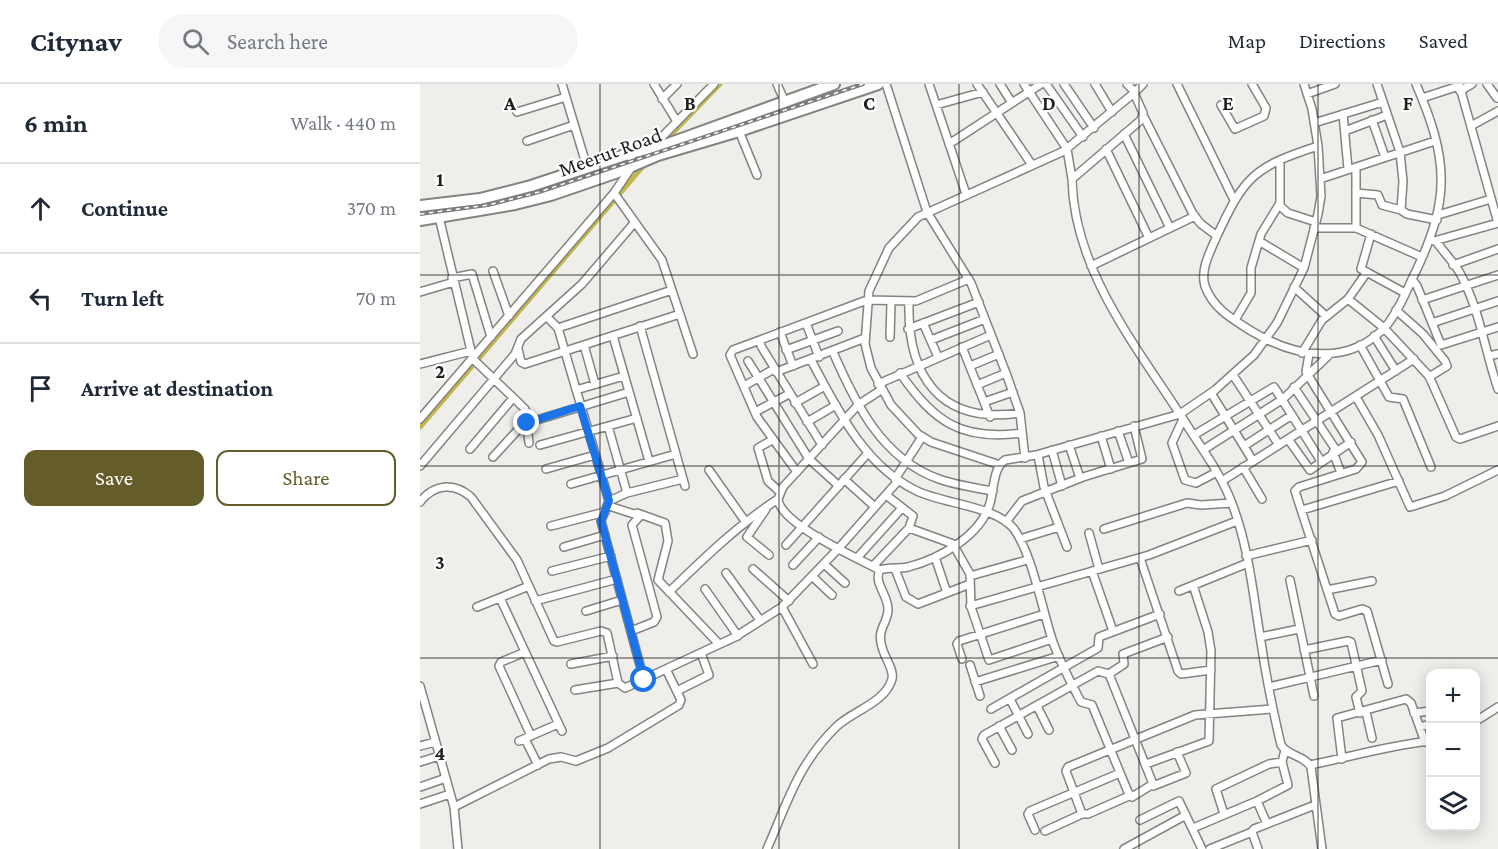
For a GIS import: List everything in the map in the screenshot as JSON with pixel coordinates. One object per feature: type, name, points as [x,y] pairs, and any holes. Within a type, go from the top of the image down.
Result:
[{"type":"highway","name":"Meerut Road","points":[[420,220],[550,195],[633,165],[665,145],[832,84]]},
{"type":"highway","name":"Meerut Road","points":[[420,206],[480,199],[531,186],[630,153],[650,154],[739,131],[878,84]]},
{"type":"street","points":[[562,84],[587,167]]},
{"type":"street","points":[[654,84],[676,120]]},
{"type":"street","points":[[662,99],[677,84]]},
{"type":"street","points":[[650,154],[676,120],[714,84]]},
{"type":"street","points":[[777,84],[784,100]]},
{"type":"street","points":[[886,84],[927,212],[969,279],[986,319],[1020,413],[1025,458]]},
{"type":"street","points":[[929,84],[966,194]]},
{"type":"street","points":[[977,84],[1032,165]]},
{"type":"street","points":[[1000,84],[1012,103]]},
{"type":"street","points":[[1024,84],[1067,149],[1080,229],[1091,266],[1119,321],[1222,480],[1232,502],[1247,559],[1273,709],[1285,750],[1282,762],[1288,785],[1193,828]]},
{"type":"street","points":[[949,144],[1041,84]]},
{"type":"street","points":[[1046,84],[1083,136]]},
{"type":"street","points":[[1064,84],[1094,128]]},
{"type":"street","points":[[1095,84],[1112,112]]},
{"type":"street","points":[[1127,84],[1134,92],[1143,115],[1194,216],[1217,236]]},
{"type":"street","points":[[1000,465],[946,449],[922,437],[902,418],[880,387],[871,368],[865,338],[867,300],[889,248],[910,223],[927,212],[1067,149],[1143,84]]},
{"type":"street","points":[[1177,84],[1234,200]]},
{"type":"street","points":[[1221,105],[1234,129],[1264,116],[1266,108],[1252,84]]},
{"type":"street","points":[[772,440],[758,448],[768,481],[779,496],[783,510],[802,526],[838,549],[876,568],[895,568],[935,557],[955,546],[970,533],[986,512],[1000,465],[1005,460],[1038,455],[1134,426],[1182,417],[1233,375],[1266,339],[1304,268],[1315,225],[1320,196],[1320,179],[1318,146],[1304,84]]},
{"type":"street","points":[[1307,94],[1335,84]]},
{"type":"street","points":[[1377,84],[1400,152],[1403,181],[1401,210]]},
{"type":"street","points":[[1318,146],[1280,160],[1254,174],[1234,200],[1208,255],[1204,280],[1213,302],[1235,320],[1266,339],[1305,353],[1328,355],[1360,345],[1384,328],[1412,279],[1437,218],[1442,185],[1435,141],[1416,84]]},
{"type":"street","points":[[1422,98],[1472,84]]},
{"type":"street","points":[[1487,84],[1497,98]]},
{"type":"street","points":[[1428,243],[1498,223],[1459,87]]},
{"type":"street","points":[[936,105],[983,92]]},
{"type":"street","points":[[517,112],[566,97]]},
{"type":"street","points":[[1314,123],[1383,102]]},
{"type":"street","points":[[1471,126],[1498,111]]},
{"type":"street","points":[[1343,114],[1348,170]]},
{"type":"street","points":[[1072,179],[1143,115]]},
{"type":"street","points":[[1345,131],[1387,115]]},
{"type":"street","points":[[1372,120],[1385,157]]},
{"type":"street","points":[[527,141],[574,125]]},
{"type":"street","points":[[739,131],[758,175]]},
{"type":"street","points":[[1124,134],[1170,228]]},
{"type":"street","points":[[1320,179],[1435,141]]},
{"type":"street","points":[[1106,149],[1149,238]]},
{"type":"street","points":[[420,419],[616,195],[633,165],[630,153]]},
{"type":"street","points":[[1235,320],[1251,293],[1251,268],[1264,227],[1280,203],[1280,160]]},
{"type":"street","points":[[1356,167],[1356,228]]},
{"type":"street","points":[[1356,193],[1377,195],[1382,205],[1407,214],[1437,218],[1491,199]]},
{"type":"street","points":[[616,195],[662,260],[693,354]]},
{"type":"street","points":[[1280,203],[1288,213],[1315,225],[1356,228],[1422,257]]},
{"type":"street","points":[[1091,266],[1194,216]]},
{"type":"street","points":[[439,218],[474,359],[525,409],[529,443]]},
{"type":"street","points":[[635,222],[582,284],[520,339],[518,349],[521,362],[525,364],[565,352],[680,314]]},
{"type":"street","points":[[1371,234],[1360,267],[1405,293]]},
{"type":"street","points":[[1259,241],[1304,268]]},
{"type":"street","points":[[1436,241],[1466,287],[1482,331],[1498,389]]},
{"type":"street","points":[[1453,265],[1498,249]]},
{"type":"street","points":[[493,271],[509,316]]},
{"type":"street","points":[[1367,272],[1348,299],[1326,316],[1305,353],[1307,375],[1361,458],[1361,465],[1297,488],[1295,491],[1337,616],[1362,609],[1367,611],[1388,684]]},
{"type":"street","points":[[420,292],[472,274],[491,337]]},
{"type":"street","points":[[1422,300],[1498,275]]},
{"type":"street","points":[[797,472],[772,440],[755,412],[730,353],[867,300],[891,303],[909,302],[933,295],[969,279]]},
{"type":"street","points":[[1412,279],[1447,366],[1430,377]]},
{"type":"street","points":[[1294,287],[1326,316]]},
{"type":"street","points":[[558,328],[672,290]]},
{"type":"street","points":[[1348,299],[1384,328],[1430,377],[1449,424],[1458,438],[1498,426]]},
{"type":"street","points":[[1431,323],[1498,301]]},
{"type":"street","points":[[909,302],[908,329],[917,366],[934,390],[964,411],[990,417],[1020,413]]},
{"type":"street","points":[[908,329],[979,302]]},
{"type":"street","points":[[890,337],[891,303]]},
{"type":"street","points":[[1396,310],[1440,349]]},
{"type":"street","points":[[547,316],[558,328],[601,475],[607,506],[601,519],[644,680]]},
{"type":"street","points":[[931,340],[986,319]]},
{"type":"street","points":[[806,323],[825,386],[845,420],[876,463],[897,480],[935,498],[986,512],[1006,522],[1020,539],[1052,639],[1064,668],[1082,704],[1092,705],[1130,795]]},
{"type":"street","points":[[923,323],[938,357]]},
{"type":"street","points":[[551,526],[607,506],[627,493],[684,483],[640,326]]},
{"type":"street","points":[[1440,349],[1482,331],[1498,327]]},
{"type":"street","points":[[786,350],[838,331]]},
{"type":"street","points":[[780,332],[793,366]]},
{"type":"street","points":[[669,592],[726,542],[745,521],[779,496],[797,472],[858,405],[880,387],[900,373],[991,335]]},
{"type":"street","points":[[613,336],[649,461]]},
{"type":"street","points":[[1374,336],[1396,372]]},
{"type":"street","points":[[744,386],[775,370],[833,352],[865,338]]},
{"type":"street","points":[[760,340],[761,346],[789,394],[822,445]]},
{"type":"street","points":[[584,345],[595,384]]},
{"type":"street","points":[[1360,345],[1390,398],[1403,399],[1431,467]]},
{"type":"street","points":[[962,347],[990,417]]},
{"type":"street","points":[[420,466],[518,349]]},
{"type":"street","points":[[833,352],[858,405],[882,440],[906,462],[937,479],[993,491]]},
{"type":"street","points":[[970,366],[999,354]]},
{"type":"street","points":[[1489,356],[1498,354]]},
{"type":"street","points":[[1203,450],[1283,399],[1328,355]]},
{"type":"street","points":[[420,364],[474,359]]},
{"type":"street","points":[[1222,480],[1414,359]]},
{"type":"street","points":[[748,361],[809,459],[838,486]]},
{"type":"street","points":[[900,373],[926,407],[956,427],[992,437],[1022,433]]},
{"type":"street","points":[[977,385],[1006,373]]},
{"type":"street","points":[[1233,375],[1279,445]]},
{"type":"street","points":[[576,390],[624,376]]},
{"type":"street","points":[[795,404],[825,386]]},
{"type":"street","points":[[1194,435],[1273,387],[1283,399],[1321,461]]},
{"type":"street","points":[[1294,387],[1335,451],[1341,473]]},
{"type":"street","points":[[493,458],[527,422],[629,392]]},
{"type":"street","points":[[984,402],[1013,392]]},
{"type":"street","points":[[1211,393],[1253,461]]},
{"type":"street","points":[[755,412],[789,394]]},
{"type":"street","points":[[1356,397],[1378,435],[1409,506],[1444,496],[1498,470]]},
{"type":"street","points":[[470,449],[513,398]]},
{"type":"street","points":[[807,422],[836,405]]},
{"type":"street","points":[[1244,446],[1292,415]]},
{"type":"street","points":[[1182,417],[1172,443],[1185,480],[1196,483],[1216,472]]},
{"type":"street","points":[[540,445],[637,418]]},
{"type":"street","points":[[608,426],[627,493]]},
{"type":"street","points":[[1006,522],[1022,501],[1080,478],[1142,459],[1134,426]]},
{"type":"street","points":[[1118,431],[1129,463]]},
{"type":"street","points":[[1101,436],[1111,469]]},
{"type":"street","points":[[420,502],[430,490],[439,487],[467,493],[481,508],[513,552],[555,642],[604,632],[609,635],[618,683],[624,688],[738,636],[782,607],[886,495],[922,437]]},
{"type":"street","points":[[1288,439],[1308,469],[1351,442]]},
{"type":"street","points":[[1069,445],[1080,478]]},
{"type":"street","points":[[1052,450],[1062,486]]},
{"type":"street","points":[[786,545],[868,453]]},
{"type":"street","points":[[546,469],[595,454]]},
{"type":"street","points":[[571,484],[676,454]]},
{"type":"street","points":[[1038,455],[1045,492],[1067,547]]},
{"type":"street","points":[[1243,467],[1262,499]]},
{"type":"street","points":[[709,470],[745,521]]},
{"type":"street","points":[[844,479],[875,507]]},
{"type":"street","points":[[1302,510],[1399,481]]},
{"type":"street","points":[[768,849],[800,770],[835,728],[878,698],[893,678],[880,636],[888,609],[876,568],[909,528],[913,516],[886,495]]},
{"type":"street","points":[[1104,529],[1187,503],[1201,506],[1232,502]]},
{"type":"street","points":[[607,506],[665,523],[668,541],[657,578],[719,644]]},
{"type":"street","points":[[767,507],[747,537],[770,555]]},
{"type":"street","points":[[857,558],[902,508]]},
{"type":"street","points":[[631,631],[654,622],[657,617],[632,525],[639,516],[637,513]]},
{"type":"street","points":[[970,606],[1140,558],[1238,521]]},
{"type":"street","points":[[1020,539],[1059,527]]},
{"type":"street","points":[[909,528],[955,546],[970,580],[970,606],[988,658],[991,660],[1052,639]]},
{"type":"street","points":[[1089,533],[1095,570],[1113,631]]},
{"type":"street","points":[[564,547],[605,535]]},
{"type":"street","points":[[794,566],[819,537]]},
{"type":"street","points":[[1179,591],[1247,559],[1312,540]]},
{"type":"street","points":[[552,571],[610,556]]},
{"type":"street","points":[[935,557],[947,593]]},
{"type":"street","points":[[1140,558],[1161,614],[1179,673],[1211,670]]},
{"type":"street","points":[[895,568],[906,597],[922,604],[970,580],[1028,560]]},
{"type":"street","points":[[824,564],[845,583]]},
{"type":"street","points":[[753,569],[789,601]]},
{"type":"street","points":[[726,573],[760,620]]},
{"type":"street","points":[[812,576],[832,595]]},
{"type":"street","points":[[535,601],[617,579]]},
{"type":"street","points":[[1290,580],[1314,696]]},
{"type":"street","points":[[1328,590],[1372,581]]},
{"type":"street","points":[[1146,764],[1208,742],[1211,670],[1208,632],[1194,585]]},
{"type":"street","points":[[477,606],[529,586]]},
{"type":"street","points":[[705,590],[738,636]]},
{"type":"street","points":[[500,598],[560,728],[525,739]]},
{"type":"street","points":[[586,611],[622,600]]},
{"type":"street","points":[[782,607],[813,664]]},
{"type":"street","points":[[962,659],[958,642],[1044,614]]},
{"type":"street","points":[[991,709],[1098,648],[1099,637],[1161,614]]},
{"type":"street","points":[[1260,637],[1299,630]]},
{"type":"street","points":[[995,763],[982,738],[999,726],[1098,671],[1109,674],[1124,664],[1123,654],[1168,637]]},
{"type":"street","points":[[1304,650],[1349,641],[1362,691],[1356,697],[1372,738]]},
{"type":"street","points":[[525,652],[501,662],[499,666],[525,739],[538,765]]},
{"type":"street","points":[[677,691],[709,675],[701,653]]},
{"type":"street","points":[[571,663],[613,656]]},
{"type":"street","points":[[975,682],[1059,656]]},
{"type":"street","points":[[1269,687],[1382,660]]},
{"type":"street","points":[[970,665],[980,696]]},
{"type":"street","points":[[454,807],[556,757],[576,761],[612,746],[636,729],[679,705],[681,700],[666,669]]},
{"type":"street","points":[[1109,674],[1153,786]]},
{"type":"street","points":[[574,690],[618,683]]},
{"type":"street","points":[[420,686],[454,807],[458,849]]},
{"type":"street","points":[[1010,699],[1028,734]]},
{"type":"street","points":[[1342,759],[1336,719],[1406,699],[1426,738]]},
{"type":"street","points":[[1037,706],[1048,730]]},
{"type":"street","points":[[1480,718],[1498,707]]},
{"type":"street","points":[[1082,814],[1066,771],[1067,768],[1195,715],[1273,709]]},
{"type":"street","points":[[1414,713],[1426,712]]},
{"type":"street","points":[[1420,727],[1426,725]]},
{"type":"street","points":[[999,726],[1012,750]]},
{"type":"street","points":[[1285,750],[1310,765],[1426,741]]},
{"type":"street","points":[[420,746],[435,742]]},
{"type":"street","points":[[1045,831],[1082,814],[1088,814],[1130,795],[1136,796],[1153,786],[1186,774],[1177,752]]},
{"type":"street","points":[[420,762],[439,756]]},
{"type":"street","points":[[1224,814],[1216,789],[1269,764],[1282,762]]},
{"type":"street","points":[[1310,765],[1322,849]]},
{"type":"street","points":[[1035,830],[1029,812],[1120,773]]},
{"type":"street","points":[[420,787],[446,778]]},
{"type":"street","points":[[420,804],[450,794]]},
{"type":"street","points":[[1140,819],[1177,800],[1202,849]]},
{"type":"street","points":[[1257,801],[1267,824]]},
{"type":"street","points":[[1210,849],[1225,846],[1267,824],[1315,805]]},
{"type":"street","points":[[1124,849],[1186,815]]},
{"type":"street","points":[[1252,832],[1258,849]]},
{"type":"waterway","points":[[663,143],[720,84]]},
{"type":"waterway","points":[[420,427],[645,164]]},
{"type":"railway","points":[[420,214],[488,205],[539,192],[863,84]]},
{"type":"route","points":[[527,423],[580,406],[609,501],[609,506],[601,521],[644,680]]}]
